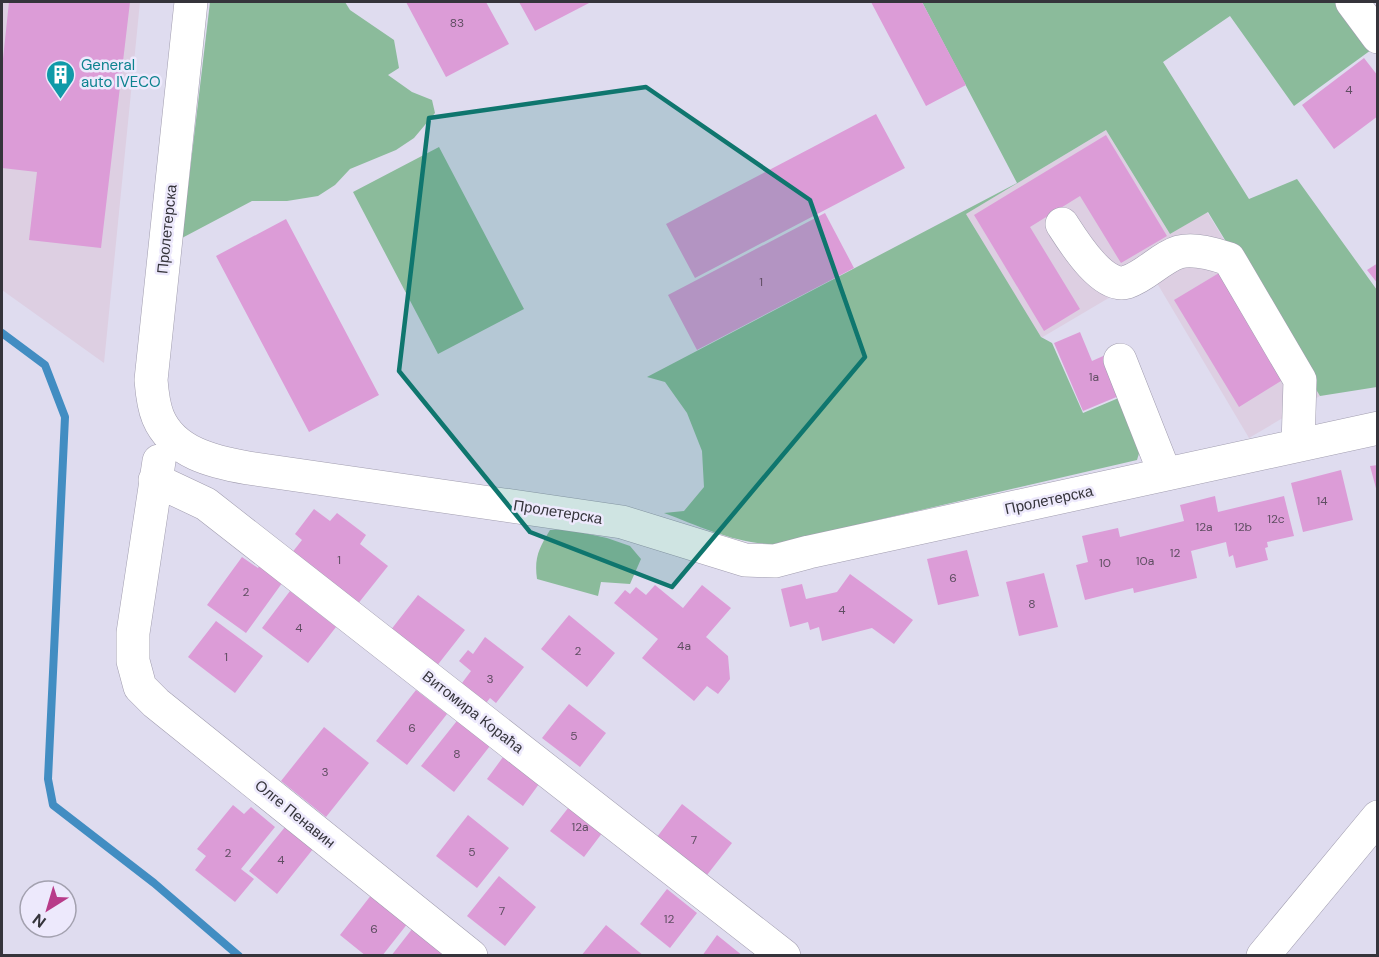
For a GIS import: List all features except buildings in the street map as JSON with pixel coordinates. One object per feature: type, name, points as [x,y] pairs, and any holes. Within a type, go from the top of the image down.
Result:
[{"type":"street","name":"Пролетерска","points":[[191,2],[151,380],[158,417],[180,445],[197,456],[220,463],[622,522],[745,561],[775,561],[1377,428]]},
{"type":"street","points":[[1352,2],[1377,37]]},
{"type":"street","points":[[1062,224],[1083,257],[1112,281],[1126,283],[1180,252],[1209,252],[1229,259],[1300,380],[1298,445]]},
{"type":"street","points":[[1120,360],[1165,474]]},
{"type":"street","name":"Олге Пенавин","points":[[166,430],[155,480],[132,633],[133,661],[140,687],[156,703],[471,956]]},
{"type":"street","name":"Витомира Кораћа","points":[[155,480],[207,504],[784,956]]},
{"type":"street","points":[[1263,956],[1377,818]]},
{"type":"highlighted area","points":[[646,87],[810,200],[865,357],[672,587],[530,532],[399,371],[429,118]]},
{"type":"shaded area","name":"General auto IVECO","points":[[2,2],[140,2],[104,363],[2,290]]},
{"type":"shaded area","points":[[1106,130],[1170,234],[1207,212],[1320,396],[1249,438],[1151,273],[1041,338],[966,214]]},
{"type":"green space","points":[[210,2],[345,2],[350,10],[394,40],[399,68],[388,75],[412,92],[432,100],[435,113],[414,138],[396,150],[350,169],[335,185],[318,196],[287,201],[252,201],[182,238]]},
{"type":"green space","points":[[922,2],[1335,2],[1371,50],[1294,106],[1230,16],[1163,62],[1249,199],[1297,179],[1377,290],[1377,387],[1320,396],[1208,212],[1170,234],[1106,130],[966,214],[1041,337],[1052,343],[1083,413],[1121,397],[1141,447],[1137,460],[774,544],[732,538],[664,513],[684,511],[704,487],[702,451],[687,413],[665,382],[647,377],[1017,183]]},
{"type":"green space","points":[[439,147],[524,309],[438,354],[353,192]]},
{"type":"green space","points":[[565,529],[607,538],[630,546],[641,559],[630,584],[601,582],[598,596],[537,579],[537,559],[546,536],[550,530]]},
{"type":"waterway","points":[[2,333],[45,365],[65,417],[48,779],[53,805],[154,883],[239,956]]},
{"type":"place","name":"General auto IVECO","points":[[60,100]]}]
